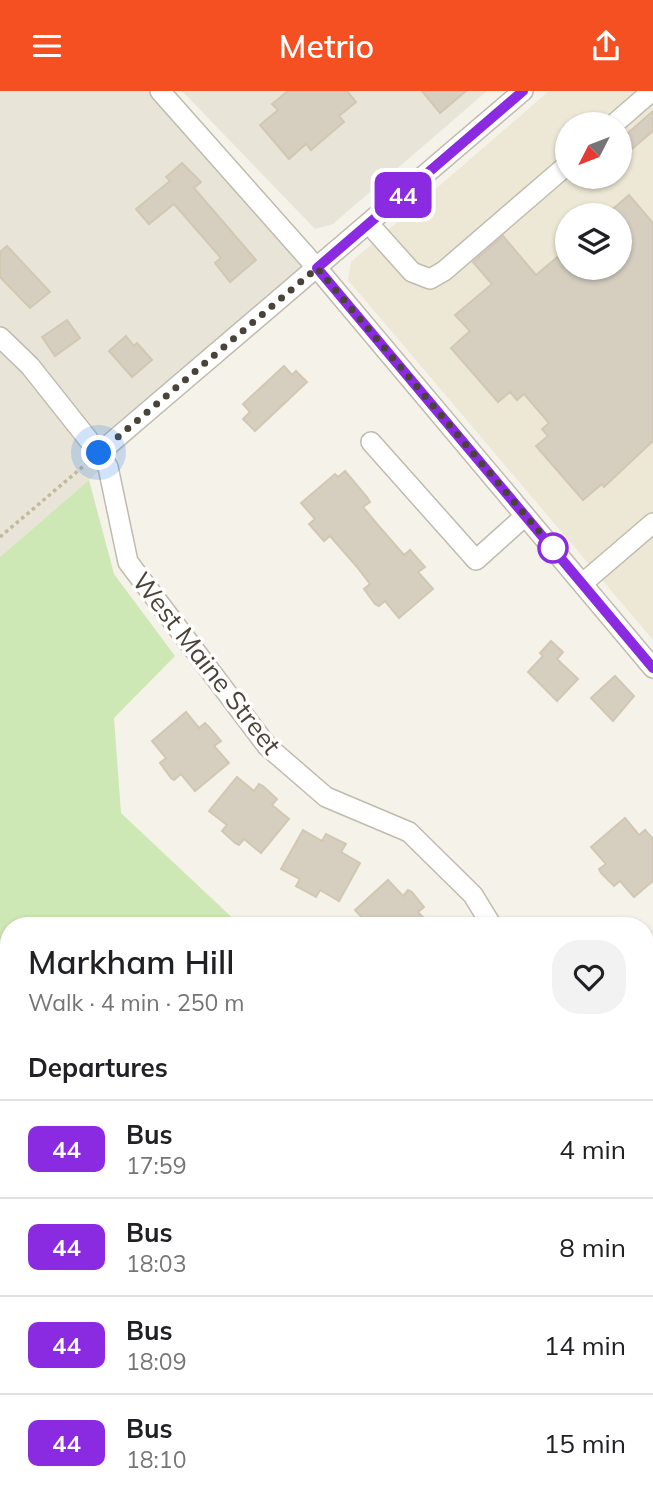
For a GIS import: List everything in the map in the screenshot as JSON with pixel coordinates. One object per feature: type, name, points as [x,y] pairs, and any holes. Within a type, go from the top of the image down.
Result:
[{"type":"street","points":[[160,91],[317,268],[653,668]]},
{"type":"street","points":[[99,453],[523,91]]},
{"type":"street","points":[[628,112],[652,91]]},
{"type":"street","points":[[369,224],[412,272],[421,278],[430,279],[444,271],[555,175]]},
{"type":"street","name":"West Maine Street","points":[[0,337],[30,366],[99,453],[107,467],[128,562],[267,746],[326,797],[409,832],[473,895],[486,917]]},
{"type":"street","points":[[371,442],[476,560],[525,516]]},
{"type":"street","points":[[583,583],[653,523]]},
{"type":"path","points":[[0,537],[99,453]]},
{"type":"shaded area","points":[[0,91],[160,91],[317,268],[89,480],[0,557]]},
{"type":"shaded area","points":[[182,91],[487,91],[333,224],[315,229]]},
{"type":"shaded area","points":[[549,91],[653,91],[653,640],[348,280],[351,262]]},
{"type":"green space","points":[[89,480],[114,574],[175,656],[114,718],[121,813],[231,917],[0,917],[0,557]]},
{"type":"building","points":[[288,91],[347,91],[356,102],[339,116],[344,122],[311,150],[306,144],[289,159],[260,125],[278,110],[272,104]]},
{"type":"building","points":[[422,91],[466,91],[440,113]]},
{"type":"building","points":[[653,111],[653,131],[632,149],[632,129]]},
{"type":"building","points":[[182,163],[201,182],[194,188],[256,260],[230,282],[215,263],[221,258],[174,204],[149,224],[136,209],[170,181],[166,177]]},
{"type":"building","points":[[629,195],[653,223],[653,441],[604,487],[602,484],[583,500],[536,446],[548,436],[542,429],[549,423],[524,394],[517,400],[510,392],[498,402],[451,348],[470,331],[455,315],[492,284],[473,262],[503,236],[536,275],[555,259],[555,280],[632,280],[632,203],[620,203]]},
{"type":"building","points":[[7,246],[50,292],[30,308],[0,277],[0,252]]},
{"type":"building","points":[[67,320],[80,338],[55,356],[42,337]]},
{"type":"building","points":[[126,336],[134,346],[137,343],[152,360],[132,377],[109,351]]},
{"type":"building","points":[[284,366],[292,375],[296,371],[307,382],[255,431],[243,419],[250,412],[243,404]]},
{"type":"building","points":[[345,471],[367,497],[370,502],[363,507],[377,524],[404,555],[410,550],[425,567],[418,572],[433,589],[399,618],[385,601],[379,606],[375,604],[364,589],[370,584],[330,536],[324,541],[309,524],[315,519],[301,503],[335,474],[338,477]]},
{"type":"building","points":[[551,641],[563,652],[557,659],[578,679],[557,701],[528,672],[543,656],[540,653]]},
{"type":"building","points":[[615,676],[634,696],[613,721],[591,698]]},
{"type":"building","points":[[186,712],[199,728],[205,723],[221,741],[214,746],[229,763],[195,791],[181,774],[174,780],[171,778],[160,763],[166,758],[152,741]]},
{"type":"building","points":[[237,777],[254,791],[259,784],[263,786],[277,799],[272,805],[289,819],[261,853],[244,839],[239,845],[235,843],[222,831],[227,825],[209,811]]},
{"type":"building","points":[[625,818],[639,835],[645,830],[653,839],[653,881],[634,897],[620,881],[614,886],[601,873],[599,869],[606,864],[591,847]]},
{"type":"building","points":[[303,830],[322,841],[326,834],[346,844],[341,852],[360,863],[339,901],[320,890],[316,897],[296,886],[300,879],[281,869]]},
{"type":"building","points":[[388,880],[403,896],[408,890],[412,892],[424,907],[418,912],[423,917],[362,917],[355,910]]},
{"type":"bus line","name":"44","points":[[523,91],[317,268],[653,668]]},
{"type":"route","points":[[99,453],[317,268],[553,548]]}]
